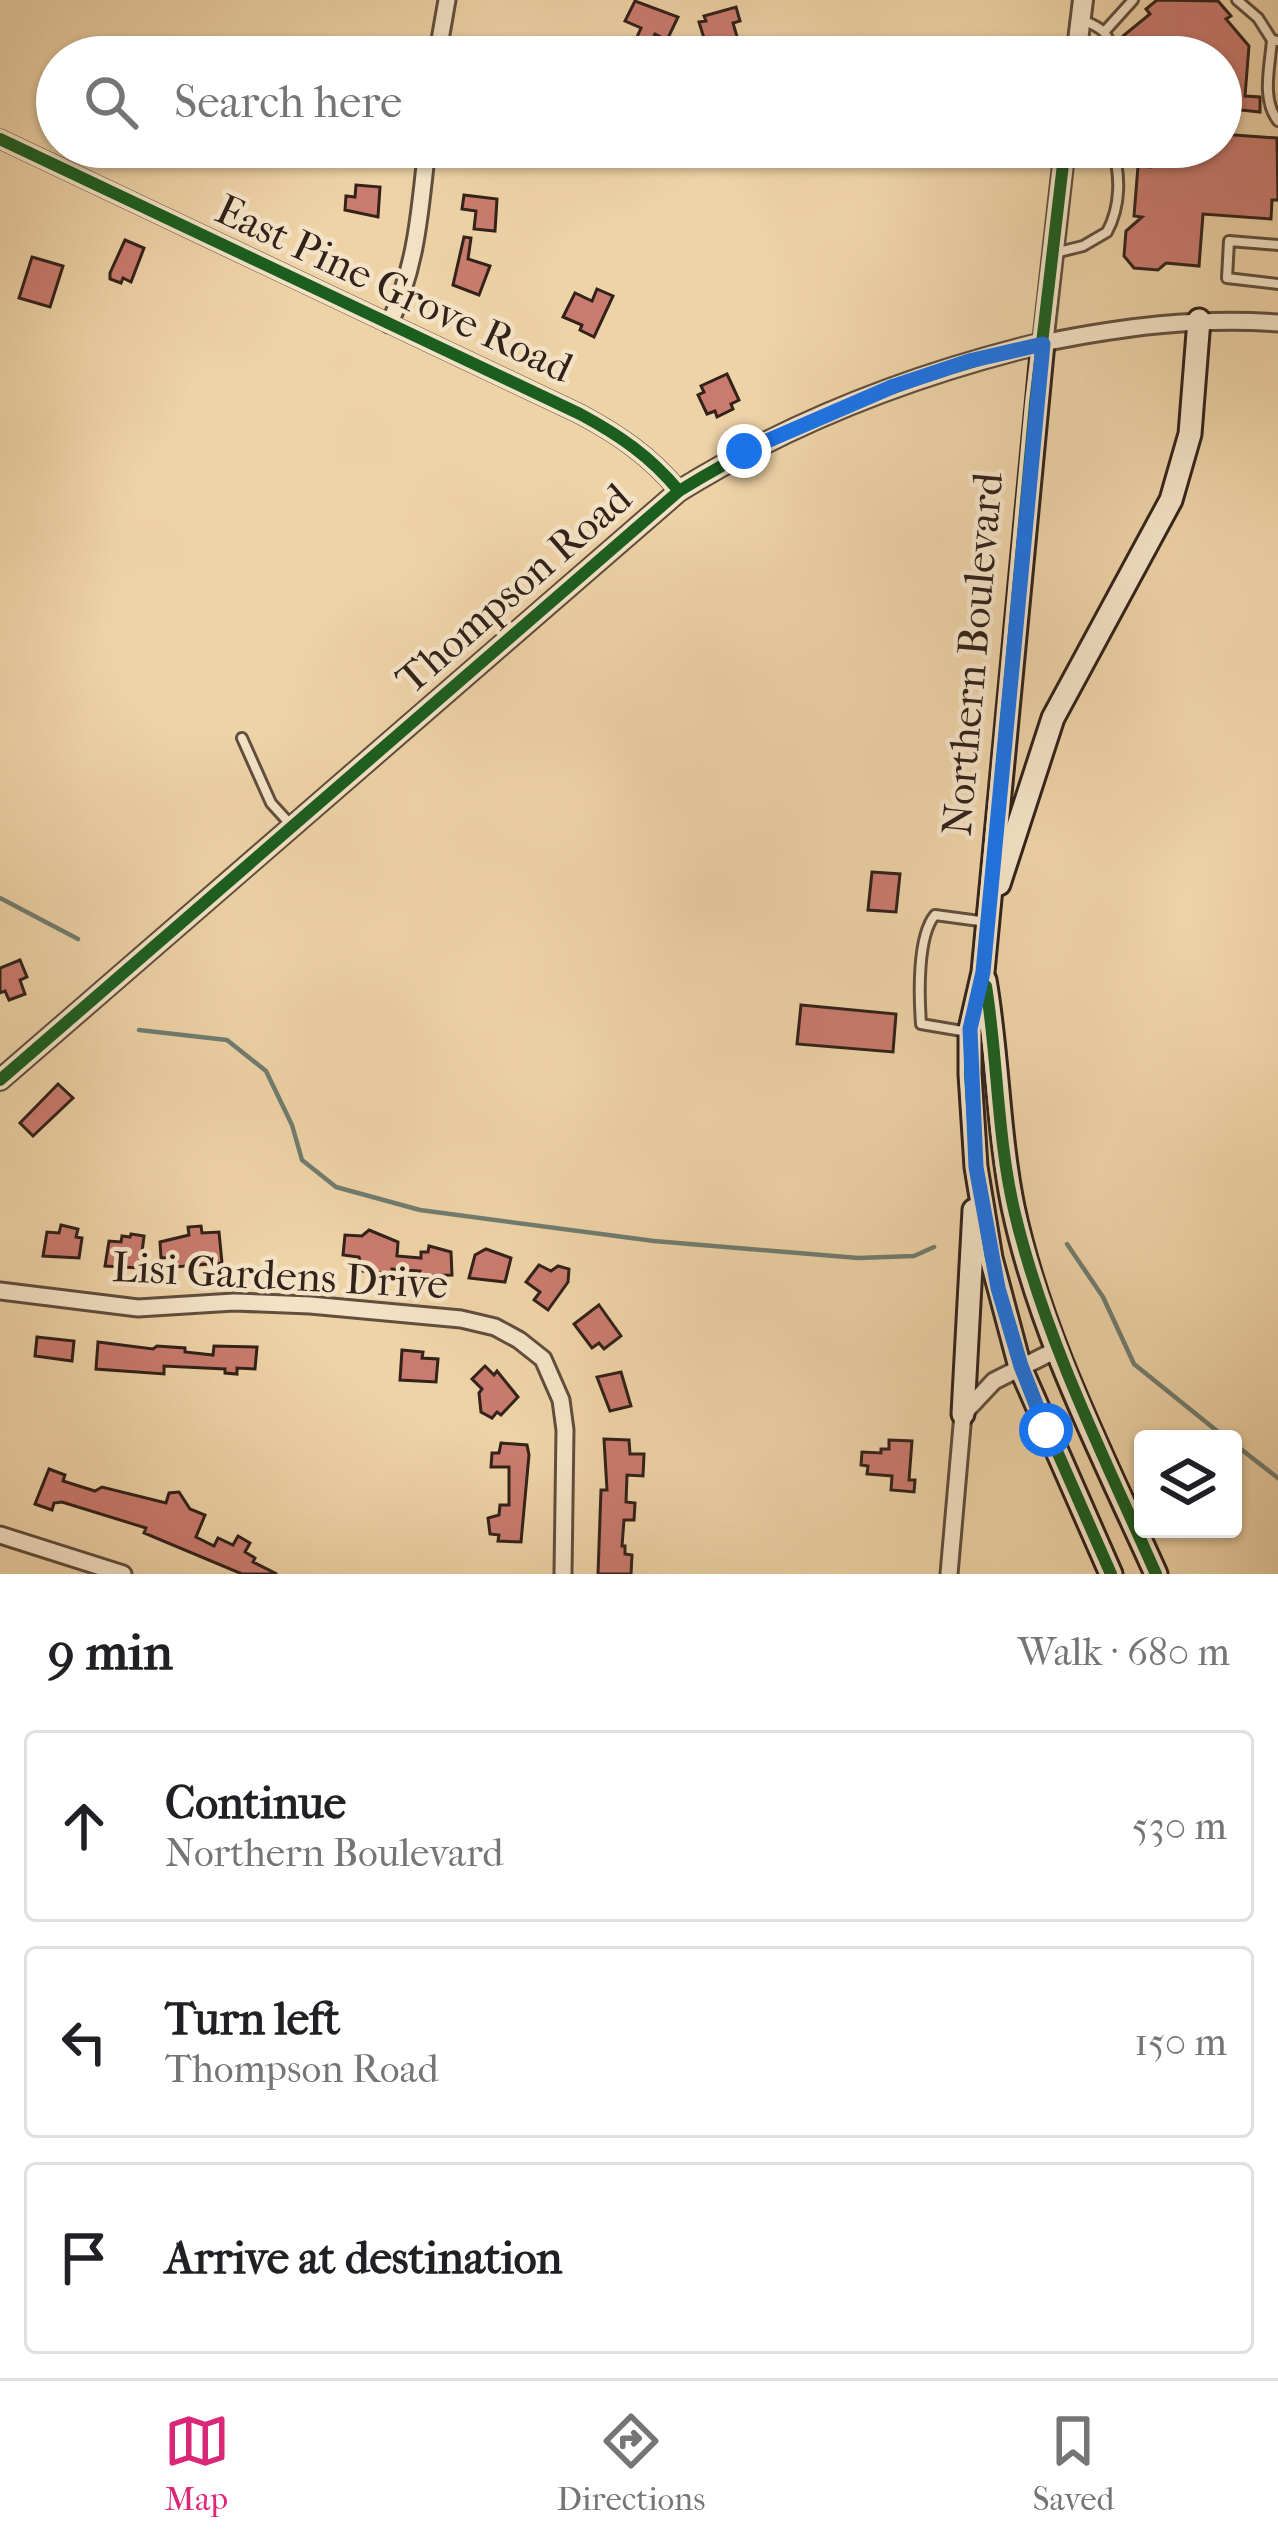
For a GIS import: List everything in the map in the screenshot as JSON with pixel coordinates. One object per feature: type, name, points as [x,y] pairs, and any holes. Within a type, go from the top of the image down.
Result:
[{"type":"main road","points":[[989,911],[1052,718],[1171,500],[1190,434],[1199,320]]},
{"type":"main road","name":"Northern Boulevard","points":[[1043,344],[983,972],[970,1032],[976,1167],[994,1273],[1021,1366],[1111,1574]]},
{"type":"main road","name":"Northern Boulevard","points":[[983,972],[999,1127],[1013,1208],[1058,1349],[1156,1574]]},
{"type":"main road","points":[[962,1414],[976,1167]]},
{"type":"street","points":[[441,36],[447,0]]},
{"type":"street","name":"East Pine Grove Road","points":[[0,139],[36,156]]},
{"type":"street","name":"East Pine Grove Road","points":[[61,168],[629,441],[679,491]]},
{"type":"street","points":[[389,324],[417,242],[425,168]]},
{"type":"street","points":[[1063,168],[1043,344],[1101,331],[1199,320],[1278,323]]},
{"type":"street","name":"Thompson Road","points":[[0,1080],[679,491],[744,451],[894,386],[969,361],[1043,344]]},
{"type":"street","name":"Lisi Gardens Drive","points":[[0,1291],[138,1308],[234,1302],[310,1305],[461,1319],[495,1327],[543,1359],[561,1400],[566,1430],[563,1574]]},
{"type":"street","points":[[949,1574],[962,1414],[994,1381],[1058,1349]]},
{"type":"street","points":[[0,1534],[123,1574]]},
{"type":"lane","points":[[1105,31],[1132,0]]},
{"type":"lane","points":[[1237,0],[1275,40],[1269,106],[1278,121]]},
{"type":"lane","points":[[1082,10],[1106,36]]},
{"type":"lane","points":[[1053,253],[1099,239],[1114,219],[1117,168]]},
{"type":"lane","points":[[1278,245],[1229,241],[1227,278],[1278,284]]},
{"type":"lane","points":[[242,738],[272,803],[292,826]]},
{"type":"lane","points":[[970,1032],[921,1024],[926,925],[935,915],[989,911]]},
{"type":"building","points":[[1157,0],[1218,1],[1240,36],[1123,36],[1150,14],[1146,9]]},
{"type":"building","points":[[635,1],[678,17],[669,36],[637,36],[641,28],[625,21]]},
{"type":"building","points":[[736,7],[740,21],[733,23],[737,36],[703,36],[699,22],[706,21],[704,16]]},
{"type":"building","points":[[1242,38],[1249,46],[1245,96],[1260,97],[1260,112],[1242,110]]},
{"type":"building","points":[[1242,136],[1277,138],[1278,200],[1272,200],[1271,219],[1203,214],[1199,266],[1166,263],[1158,270],[1134,268],[1124,256],[1126,231],[1142,217],[1134,216],[1138,168],[1242,168]]},
{"type":"building","points":[[356,185],[380,187],[378,217],[345,210],[346,196],[355,197]]},
{"type":"building","points":[[464,195],[497,199],[495,231],[474,229],[476,211],[462,209]]},
{"type":"building","points":[[464,237],[471,238],[468,259],[490,266],[479,295],[453,285]]},
{"type":"building","points":[[125,240],[144,248],[131,282],[123,278],[121,283],[110,279],[110,273]]},
{"type":"building","points":[[32,257],[63,266],[50,307],[19,298]]},
{"type":"building","points":[[597,289],[613,296],[594,337],[563,317],[575,293],[592,301]]},
{"type":"building","points":[[727,374],[739,400],[717,417],[715,411],[707,414],[698,395],[704,392],[701,386]]},
{"type":"building","points":[[872,872],[900,874],[896,912],[868,910]]},
{"type":"building","points":[[20,960],[27,977],[20,980],[25,994],[9,1000],[5,991],[0,993],[0,968]]},
{"type":"building","points":[[801,1005],[896,1014],[893,1052],[797,1044]]},
{"type":"building","points":[[58,1084],[73,1098],[33,1136],[20,1123]]},
{"type":"building","points":[[61,1225],[78,1229],[76,1237],[82,1238],[79,1258],[43,1256],[47,1232],[59,1233]]},
{"type":"building","points":[[201,1226],[202,1233],[219,1232],[222,1263],[175,1267],[174,1257],[161,1258],[160,1242],[189,1235],[188,1227]]},
{"type":"building","points":[[369,1230],[398,1242],[397,1256],[421,1258],[429,1246],[451,1252],[452,1275],[363,1271],[359,1257],[343,1255],[345,1235],[362,1236]]},
{"type":"building","points":[[122,1236],[144,1236],[140,1268],[105,1266],[109,1241],[121,1242]]},
{"type":"building","points":[[486,1249],[511,1258],[505,1282],[469,1278],[475,1255]]},
{"type":"building","points":[[539,1265],[551,1271],[558,1266],[569,1269],[568,1282],[548,1310],[534,1300],[540,1292],[526,1282]]},
{"type":"building","points":[[599,1305],[621,1336],[604,1349],[599,1343],[592,1348],[574,1324]]},
{"type":"building","points":[[37,1337],[74,1341],[72,1361],[35,1356]]},
{"type":"building","points":[[98,1342],[185,1348],[185,1352],[213,1355],[214,1346],[257,1347],[255,1369],[237,1368],[237,1374],[225,1373],[225,1369],[164,1366],[164,1374],[96,1369]]},
{"type":"building","points":[[402,1350],[438,1359],[436,1382],[400,1380]]},
{"type":"building","points":[[485,1366],[494,1375],[497,1371],[518,1397],[492,1418],[481,1412],[482,1389],[472,1379]]},
{"type":"building","points":[[621,1372],[631,1406],[610,1411],[597,1377]]},
{"type":"building","points":[[604,1439],[629,1440],[630,1454],[644,1454],[643,1476],[627,1475],[626,1502],[635,1503],[634,1520],[624,1520],[622,1546],[625,1554],[632,1555],[631,1574],[598,1574],[601,1490],[607,1490]]},
{"type":"building","points":[[889,1440],[912,1441],[909,1480],[915,1480],[914,1492],[891,1490],[892,1476],[867,1474],[868,1466],[861,1465],[862,1452],[881,1453],[889,1449]]},
{"type":"building","points":[[501,1443],[527,1445],[521,1542],[498,1541],[499,1535],[490,1534],[488,1518],[499,1515],[500,1505],[509,1505],[509,1467],[491,1467],[492,1453],[499,1453]]},
{"type":"building","points":[[49,1469],[65,1475],[63,1481],[95,1491],[102,1487],[166,1503],[169,1493],[179,1492],[190,1509],[205,1515],[196,1537],[214,1546],[218,1538],[233,1545],[238,1536],[250,1543],[245,1552],[255,1558],[253,1562],[277,1574],[242,1574],[144,1533],[146,1528],[62,1502],[54,1503],[52,1510],[35,1504]]},
{"type":"waterway","points":[[0,898],[78,939]]},
{"type":"waterway","points":[[139,1030],[227,1040],[266,1071],[292,1125],[302,1160],[336,1187],[420,1210],[654,1241],[858,1258],[914,1256],[934,1247]]},
{"type":"waterway","points":[[1067,1244],[1103,1297],[1134,1364],[1216,1430]]},
{"type":"waterway","points":[[1242,1450],[1278,1478]]},
{"type":"cycle path","points":[[0,139],[36,156]]},
{"type":"cycle path","points":[[61,168],[580,414],[633,447],[679,491]]},
{"type":"cycle path","points":[[1063,168],[1035,403],[983,972],[970,1029],[970,1074],[976,1167],[991,1258],[1020,1367],[1111,1574]]},
{"type":"cycle path","points":[[0,1080],[679,491],[765,443],[855,402],[948,369],[1043,343]]},
{"type":"cycle path","points":[[986,986],[1005,1157],[1028,1261],[1077,1397],[1156,1574]]},
{"type":"route","points":[[744,451],[894,386],[969,361],[1043,344],[983,972],[970,1032],[970,1074],[976,1167],[991,1258],[1018,1359],[1046,1430]]}]
